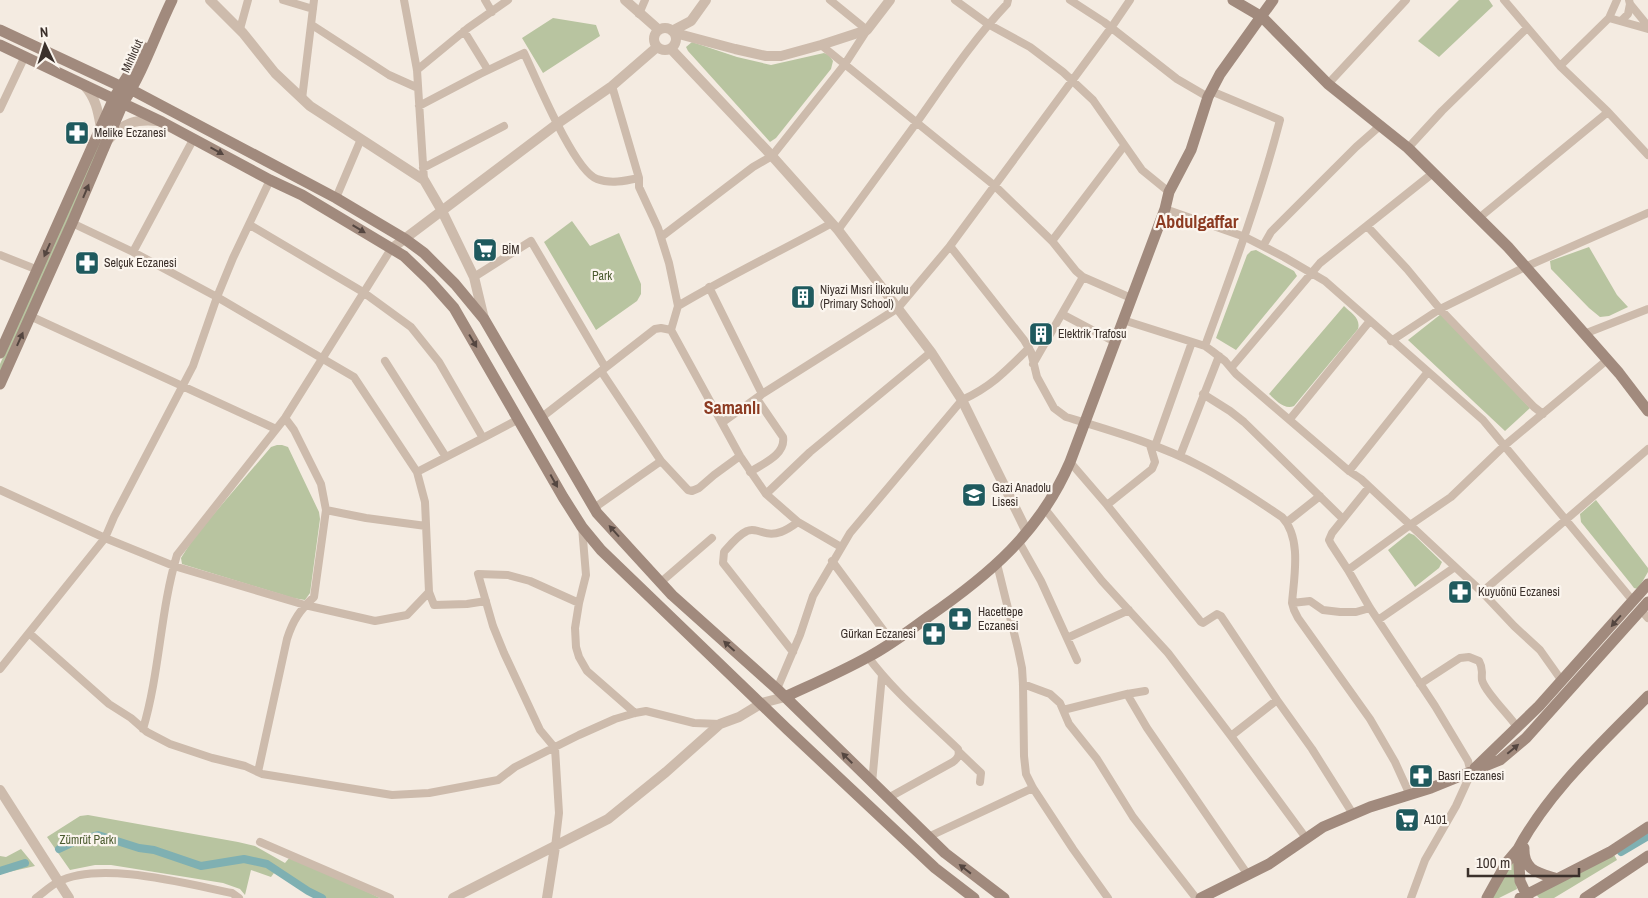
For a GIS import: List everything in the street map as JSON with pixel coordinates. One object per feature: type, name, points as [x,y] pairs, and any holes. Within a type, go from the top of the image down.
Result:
[{"type":"main road","name":"Mıhlıdut","points":[[0,353],[101,128],[151,52],[155,35],[172,0]]},
{"type":"main road","points":[[1233,0],[1262,17],[1328,84],[1381,125],[1433,172],[1525,267],[1607,360],[1648,411]]},
{"type":"main road","points":[[781,693],[868,657],[967,590],[1019,542],[1046,509],[1070,462],[1165,209],[1169,192],[1191,150],[1209,94],[1220,74],[1273,0]]},
{"type":"main road","points":[[0,30],[127,88],[336,198],[405,239],[424,253],[455,284],[484,319],[594,508],[672,595],[781,693],[945,853],[1004,898]]},
{"type":"main road","points":[[0,45],[119,100],[194,138],[270,180],[302,195],[404,256],[454,308],[563,497],[582,527],[601,550],[934,868],[974,898]]},
{"type":"main road","name":"Mıhlıdut","points":[[0,384],[107,142],[119,100]]},
{"type":"main road","points":[[1201,898],[1269,864],[1323,827],[1370,807],[1471,773],[1500,760],[1526,738],[1642,608],[1648,584]]},
{"type":"main road","points":[[1471,773],[1562,681],[1642,608]]},
{"type":"main road","points":[[1487,898],[1507,862],[1558,790],[1648,696]]},
{"type":"main road","points":[[1518,849],[1520,881],[1525,897],[1610,852],[1648,827]]},
{"type":"main road","points":[[1527,833],[1524,854],[1528,866],[1537,872],[1557,879]]},
{"type":"main road","points":[[1585,898],[1648,856]]},
{"type":"street","points":[[210,0],[240,29],[275,73],[310,106],[424,180]]},
{"type":"street","points":[[240,29],[248,0]]},
{"type":"street","points":[[283,0],[313,9]]},
{"type":"street","points":[[302,99],[314,0]]},
{"type":"street","points":[[404,0],[417,70],[424,180],[442,211],[474,277],[484,319]]},
{"type":"street","points":[[485,0],[492,12]]},
{"type":"street","points":[[417,70],[464,31],[508,0]]},
{"type":"street","points":[[624,0],[659,30]]},
{"type":"street","points":[[639,14],[645,0]]},
{"type":"street","points":[[674,32],[691,21],[706,0]]},
{"type":"street","points":[[830,0],[867,30]]},
{"type":"street","points":[[660,237],[754,167],[772,156],[845,64],[867,30],[890,0]]},
{"type":"street","points":[[955,0],[988,24],[1030,47],[1072,81],[1093,100],[1142,170],[1169,192]]},
{"type":"street","points":[[678,306],[709,287],[835,226],[917,121],[961,58],[1007,4],[1008,0]]},
{"type":"street","points":[[1070,0],[1111,28],[1177,79],[1209,94],[1280,120],[1271,156],[1245,237],[1205,346]]},
{"type":"street","points":[[723,422],[898,308],[950,246],[1130,0]]},
{"type":"street","points":[[1328,84],[1406,0]]},
{"type":"street","points":[[1504,0],[1560,66],[1608,112],[1648,155]]},
{"type":"street","points":[[1560,66],[1609,18],[1617,0]]},
{"type":"street","points":[[1621,21],[1628,14],[1630,2]]},
{"type":"street","points":[[1630,2],[1648,27]]},
{"type":"street","points":[[1609,18],[1648,27]]},
{"type":"street","points":[[312,25],[389,75],[418,88]]},
{"type":"street","points":[[674,32],[676,44],[671,49],[664,50],[657,47],[654,40],[655,36],[659,30],[666,28],[735,49],[766,56],[781,56],[867,30]]},
{"type":"street","points":[[1408,148],[1446,106],[1527,28]]},
{"type":"street","points":[[464,31],[488,70]]},
{"type":"street","points":[[821,45],[995,186],[1052,241],[1076,271],[1084,277],[1131,298]]},
{"type":"street","points":[[143,729],[151,703],[171,576],[177,555],[285,418],[391,249],[557,124],[612,86],[657,47]]},
{"type":"street","points":[[671,49],[835,226],[931,352],[962,400],[1027,532]]},
{"type":"street","points":[[420,106],[488,70],[524,54],[557,124],[577,160],[595,179],[616,182],[639,178]]},
{"type":"street","points":[[0,109],[25,56]]},
{"type":"street","points":[[82,83],[92,94],[96,102],[101,128]]},
{"type":"street","points":[[612,86],[639,178],[639,187],[660,237],[678,306],[671,330],[740,456],[766,494],[798,522],[840,548]]},
{"type":"street","points":[[1479,218],[1608,112]]},
{"type":"street","points":[[107,142],[117,130],[126,124],[143,120],[160,121]]},
{"type":"street","points":[[1263,246],[1271,232],[1356,147],[1381,125]]},
{"type":"street","points":[[423,168],[504,126]]},
{"type":"street","points":[[133,252],[194,138]]},
{"type":"street","points":[[336,198],[361,139]]},
{"type":"street","points":[[1052,241],[1124,146]]},
{"type":"street","points":[[1231,368],[1311,272],[1330,254],[1433,172]]},
{"type":"street","points":[[0,669],[105,538],[114,517],[193,366],[233,258],[270,180]]},
{"type":"street","points":[[1165,209],[1245,237],[1325,281],[1369,322],[1482,420],[1642,608]]},
{"type":"street","points":[[1391,341],[1440,309],[1525,267],[1648,213]]},
{"type":"street","points":[[72,223],[133,252],[217,297],[354,377],[417,472],[425,502],[429,592],[434,605],[467,604],[486,601]]},
{"type":"street","points":[[250,225],[363,292],[412,327],[439,362],[483,438]]},
{"type":"street","points":[[1367,226],[1407,269],[1440,309],[1534,407],[1543,414]]},
{"type":"street","points":[[474,277],[530,241],[603,369],[661,461],[683,485],[688,490],[699,488],[740,456]]},
{"type":"street","points":[[950,246],[1029,348],[1037,376],[1054,408],[1066,417],[1180,456],[1214,473],[1282,517],[1290,528],[1295,556],[1292,603],[1298,618],[1370,719],[1396,762],[1410,795]]},
{"type":"street","points":[[0,255],[38,270]]},
{"type":"street","points":[[1033,364],[1084,277]]},
{"type":"street","points":[[709,287],[759,397],[784,442],[779,453],[750,472]]},
{"type":"street","points":[[1584,334],[1648,308]]},
{"type":"street","points":[[1062,314],[1115,342]]},
{"type":"street","points":[[30,316],[276,429]]},
{"type":"street","points":[[1123,320],[1205,346],[1219,356],[1349,471],[1370,486],[1482,592],[1540,650],[1562,681]]},
{"type":"street","points":[[1290,419],[1369,322]]},
{"type":"street","points":[[542,417],[655,329],[671,330]]},
{"type":"street","points":[[1107,505],[1152,469],[1155,462],[1152,445],[1192,342]]},
{"type":"street","points":[[453,898],[608,819],[666,772],[720,724],[739,717],[781,693],[813,596],[832,561],[857,523],[962,400],[987,387],[1029,348]]},
{"type":"street","points":[[766,494],[822,442],[931,352]]},
{"type":"street","points":[[1180,456],[1219,356]]},
{"type":"street","points":[[1348,570],[1451,497],[1504,446],[1607,360]]},
{"type":"street","points":[[385,361],[446,457]]},
{"type":"street","points":[[1349,471],[1427,373]]},
{"type":"street","points":[[1204,394],[1237,416],[1343,519]]},
{"type":"street","points":[[258,772],[287,638],[293,622],[314,596],[326,510],[321,484],[294,430],[285,418]]},
{"type":"street","points":[[417,472],[519,419]]},
{"type":"street","points":[[1482,592],[1648,449]]},
{"type":"street","points":[[594,508],[661,461]]},
{"type":"street","points":[[1070,462],[1201,622],[1206,622],[1217,614],[1221,616],[1354,814]]},
{"type":"street","points":[[1370,486],[1332,533],[1330,540],[1370,608],[1468,761],[1471,773],[1456,806],[1425,860],[1411,898]]},
{"type":"street","points":[[0,490],[105,538],[174,566],[305,605],[375,621],[407,615],[429,592]]},
{"type":"street","points":[[1286,522],[1320,496]]},
{"type":"street","points":[[1046,509],[1090,566],[1168,652],[1306,838]]},
{"type":"street","points":[[326,510],[366,518],[426,526]]},
{"type":"street","points":[[793,652],[723,563],[722,555],[741,534],[748,530],[772,534],[785,532],[798,522]]},
{"type":"street","points":[[582,527],[586,575],[575,628],[576,647],[587,671],[636,713]]},
{"type":"street","points":[[661,582],[712,538]]},
{"type":"street","points":[[1019,542],[1041,581],[1077,660]]},
{"type":"street","points":[[832,561],[892,642]]},
{"type":"street","points":[[997,564],[1018,649],[1024,684],[1025,766],[1033,788],[1108,898]]},
{"type":"street","points":[[1378,620],[1455,567]]},
{"type":"street","points":[[547,898],[559,813],[555,748],[540,730],[504,653],[493,626],[478,574],[508,575],[530,581],[579,603]]},
{"type":"street","points":[[1292,603],[1310,602],[1323,610],[1340,612],[1356,612],[1370,608]]},
{"type":"street","points":[[1067,638],[1129,610]]},
{"type":"street","points":[[29,633],[109,704],[131,718],[147,732],[170,744],[258,772],[392,795],[420,793],[498,780],[515,767],[615,719],[636,713],[646,711],[694,723],[720,724]]},
{"type":"street","points":[[868,657],[882,675],[981,773],[980,782]]},
{"type":"street","points":[[1420,684],[1460,658],[1469,657],[1479,661],[1483,669],[1482,680],[1490,694],[1517,727]]},
{"type":"street","points":[[872,783],[882,675]]},
{"type":"street","points":[[1024,684],[1050,694],[1060,703],[1069,724],[1094,755],[1134,817],[1196,898]]},
{"type":"street","points":[[1063,710],[1145,691]]},
{"type":"street","points":[[1127,694],[1147,728],[1248,875]]},
{"type":"street","points":[[1231,736],[1277,700]]},
{"type":"street","points":[[888,798],[953,762],[959,752]]},
{"type":"street","points":[[928,837],[1033,788]]},
{"type":"street","points":[[0,790],[69,898]]},
{"type":"street","points":[[260,842],[390,898]]},
{"type":"street","points":[[36,898],[58,882],[96,873],[114,873],[167,880],[232,892],[240,898]]},
{"type":"green space","points":[[1459,0],[1489,0],[1493,6],[1439,57],[1418,41]]},
{"type":"green space","points":[[553,18],[596,25],[600,36],[543,73],[522,38]]},
{"type":"green space","points":[[692,42],[737,57],[771,65],[824,53],[829,55],[833,61],[831,69],[776,138],[770,142],[688,51],[686,47]]},
{"type":"green space","points":[[101,138],[103,140],[0,374],[0,364]]},
{"type":"green space","name":"Park","points":[[572,221],[590,246],[619,233],[641,284],[641,294],[637,301],[596,330],[544,242]]},
{"type":"green space","points":[[1589,247],[1617,295],[1628,307],[1609,316],[1600,317],[1551,269],[1550,261]]},
{"type":"green space","points":[[1256,250],[1294,271],[1297,276],[1236,350],[1216,338],[1247,255],[1251,251]]},
{"type":"green space","points":[[1344,306],[1357,319],[1358,329],[1294,406],[1287,407],[1280,404],[1269,394]]},
{"type":"green space","points":[[1441,314],[1530,408],[1505,431],[1408,340]]},
{"type":"green space","points":[[277,445],[288,447],[319,512],[320,519],[310,593],[305,600],[182,564],[181,558],[195,536],[271,447]]},
{"type":"green space","points":[[1596,500],[1648,568],[1648,572],[1638,589],[1634,588],[1581,522],[1580,514]]},
{"type":"green space","points":[[1409,533],[1414,535],[1442,562],[1439,568],[1415,587],[1388,550]]},
{"type":"green space","name":"Zümrüt Parkı","points":[[88,815],[255,846],[285,863],[290,857],[380,898],[319,898],[274,873],[271,877],[251,870],[245,895],[240,889],[223,883],[111,865],[95,865],[70,870],[47,837],[80,816]]},
{"type":"green space","points":[[21,849],[35,866],[0,874],[0,856],[6,857]]},
{"type":"green space","points":[[1612,851],[1617,860],[1554,898],[1539,898],[1535,893]]},
{"type":"green space","points":[[1514,862],[1517,889],[1499,898],[1492,898],[1501,877]]},
{"type":"waterway","points":[[59,849],[74,842],[98,835],[139,848],[154,850],[201,866],[244,859],[267,864],[322,898]]},
{"type":"waterway","points":[[1621,852],[1648,836]]},
{"type":"waterway","points":[[0,871],[25,863]]},
{"type":"place","name":"Melike Eczanesi","points":[[77,133]]},
{"type":"place","name":"BİM","points":[[485,250]]},
{"type":"place","name":"Selçuk Eczanesi","points":[[87,263]]},
{"type":"place","name":"Niyazi Mısri İlkokulu (Primary School)","points":[[803,297]]},
{"type":"place","name":"Elektrik Trafosu","points":[[1041,334]]},
{"type":"place","name":"Gazi Anadolu Lisesi","points":[[974,495]]},
{"type":"place","name":"Kuyuönü Eczanesi","points":[[1460,592]]},
{"type":"place","name":"Hacettepe Eczanesi","points":[[960,619]]},
{"type":"place","name":"Gürkan Eczanesi","points":[[934,634]]},
{"type":"place","name":"Basri Eczanesi","points":[[1421,776]]},
{"type":"place","name":"A101","points":[[1407,820]]},
{"type":"district","name":"Abdulgaffar","points":[[1197,221]]},
{"type":"district","name":"Samanlı","points":[[732,407]]}]
